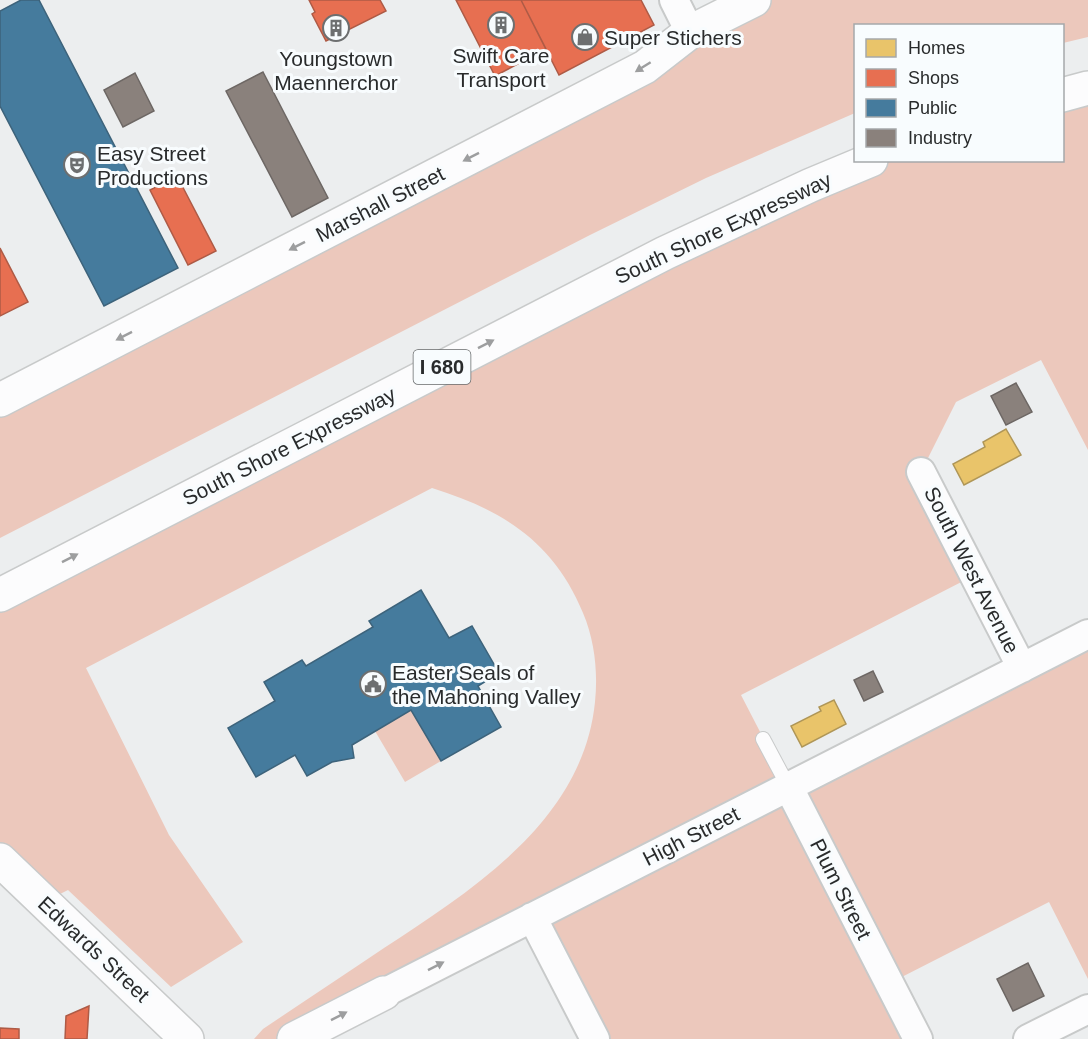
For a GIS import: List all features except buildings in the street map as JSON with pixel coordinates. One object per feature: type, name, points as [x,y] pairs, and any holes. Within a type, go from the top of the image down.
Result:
[{"type":"main road","name":"Marshall Street","points":[[0,400],[645,67],[690,32],[754,0]]},
{"type":"main road","points":[[1064,94],[1088,88]]},
{"type":"main road","name":"South Shore Expressway","points":[[0,595],[644,264],[811,184],[866,162]]},
{"type":"main road","name":"Edwards Street","points":[[0,860],[187,1039]]},
{"type":"main road","name":"High Street","points":[[294,1039],[384,993]]},
{"type":"street","points":[[674,0],[690,32]]},
{"type":"street","name":"South West Avenue","points":[[921,472],[1022,668]]},
{"type":"street","name":"High Street","points":[[384,993],[1088,634]]},
{"type":"street","name":"Plum Street","points":[[788,786],[918,1039]]},
{"type":"street","points":[[532,917],[594,1039]]},
{"type":"street","points":[[1028,1039],[1088,1009]]},
{"type":"lane","name":"Plum Street","points":[[764,739],[788,786]]},
{"type":"shaded area","points":[[754,0],[1088,0],[1088,37],[1064,43],[1064,24],[854,24],[854,113],[706,178],[590,235],[0,538],[0,400]]},
{"type":"shaded area","points":[[1088,88],[1088,450],[1041,360],[956,402],[921,472],[975,575],[741,695],[788,786],[1088,634],[1088,979],[1049,902],[890,983],[918,1039],[595,1039],[532,918],[294,1039],[254,1039],[263,1029],[453,901],[519,847],[547,816],[570,782],[586,744],[595,702],[595,657],[587,624],[571,588],[541,548],[523,532],[503,518],[481,507],[432,488],[86,668],[169,835],[243,942],[171,987],[68,890],[44,902],[0,860],[0,595],[869,162],[1064,162],[1064,95]]},
{"type":"shaded area","points":[[411,710],[441,761],[405,782],[375,731]]},
{"type":"place","name":"Swift Care Transport","points":[[501,25]]},
{"type":"place","name":"Youngstown Maennerchor","points":[[336,28]]},
{"type":"place","name":"Super Stichers","points":[[585,37]]},
{"type":"place","name":"Easy Street Productions","points":[[77,165]]},
{"type":"place","name":"Easter Seals of the Mahoning Valley","points":[[373,684]]}]
